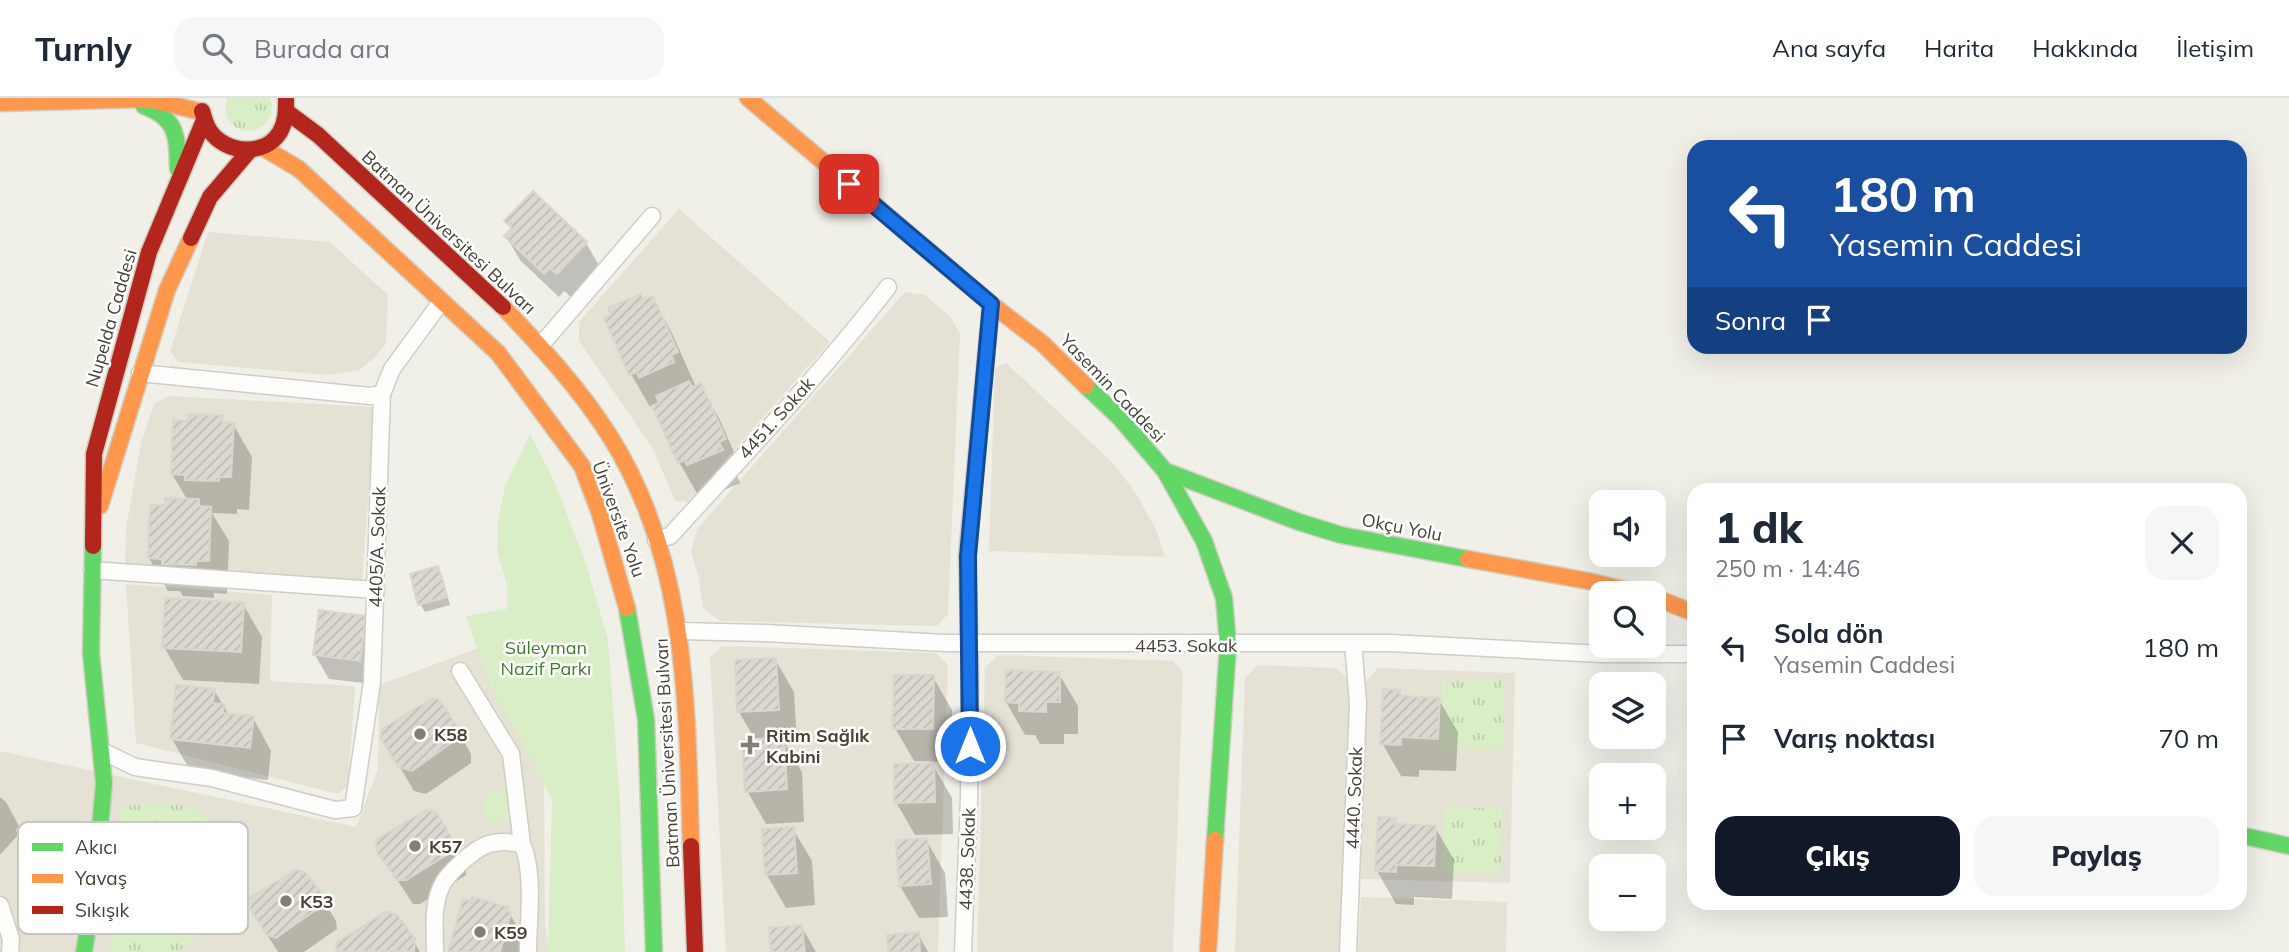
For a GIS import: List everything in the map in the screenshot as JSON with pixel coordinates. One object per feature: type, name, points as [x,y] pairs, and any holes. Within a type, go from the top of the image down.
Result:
[{"type":"street","points":[[286,104],[304,98]]},
{"type":"street","name":"Yasemin Caddesi","points":[[748,98],[991,304],[1042,343],[1119,418],[1165,471],[1203,541],[1224,598],[1228,645],[1208,952]]},
{"type":"street","points":[[115,99],[148,107],[161,113],[172,124],[177,132],[179,177]]},
{"type":"street","points":[[0,103],[148,99],[203,110]]},
{"type":"street","name":"Nupelda Caddesi","points":[[92,535],[167,290],[210,197],[256,149],[281,131],[286,104]]},
{"type":"street","name":"Batman Üniversitesi Bulvarı","points":[[286,104],[363,179],[483,286],[540,346],[580,393],[612,439],[639,490],[669,577],[679,631],[686,691],[695,952]]},
{"type":"street","name":"Nupelda Caddesi","points":[[101,822],[104,783],[91,653],[94,454],[149,253],[203,110]]},
{"type":"street","name":"Üniversite Yolu","points":[[203,110],[213,137],[224,145],[237,150],[256,149],[299,169],[498,352],[582,466],[625,595],[646,719],[654,952]]},
{"type":"street","points":[[540,346],[652,216]]},
{"type":"street","name":"4451. Sokak","points":[[656,540],[670,536],[855,331],[888,287]]},
{"type":"street","name":"4405/A. Sokak","points":[[102,751],[135,767],[212,778],[335,810],[353,808],[372,682],[382,394],[392,369],[441,302]]},
{"type":"street","name":"4438. Sokak","points":[[963,952],[969,798],[968,556],[991,304]]},
{"type":"street","points":[[140,373],[370,396],[382,394]]},
{"type":"street","name":"Okçu Yolu","points":[[1165,471],[1299,522],[1341,535],[1589,581]]},
{"type":"street","points":[[92,570],[376,590]]},
{"type":"street","points":[[1666,602],[1687,610]]},
{"type":"street","name":"4453. Sokak","points":[[679,631],[766,633],[876,641],[1228,645],[1353,643],[1602,654],[1687,654]]},
{"type":"street","name":"4440. Sokak","points":[[1348,952],[1358,702],[1353,643]]},
{"type":"street","points":[[460,671],[511,754],[522,844],[529,876],[528,952]]},
{"type":"street","points":[[2247,837],[2289,846]]},
{"type":"street","points":[[435,952],[436,908],[441,886],[457,866],[488,844],[522,844]]},
{"type":"street","points":[[0,905],[11,939],[10,952]]},
{"type":"street","name":"Nupelda Caddesi","points":[[84,952],[87,934]]},
{"type":"shaded area","points":[[679,209],[830,342],[688,502],[675,501],[653,449],[579,341],[579,322]]},
{"type":"shaded area","points":[[208,232],[330,242],[388,295],[386,344],[359,370],[328,375],[178,362],[170,351]]},
{"type":"shaded area","points":[[905,292],[925,295],[950,316],[960,334],[948,614],[937,626],[720,621],[703,608],[699,578],[691,551],[697,529]]},
{"type":"shaded area","points":[[1006,363],[1113,463],[1135,492],[1157,531],[1165,557],[989,551],[995,368]]},
{"type":"shaded area","points":[[168,396],[375,407],[362,581],[125,566],[126,529],[141,443],[154,404]]},
{"type":"shaded area","points":[[126,584],[272,595],[270,681],[355,686],[348,786],[339,793],[334,793],[136,743]]},
{"type":"shaded area","points":[[484,646],[544,781],[545,923],[549,952],[0,952],[0,751],[356,827],[378,769],[379,685]]},
{"type":"shaded area","points":[[722,646],[936,653],[948,665],[938,952],[726,952],[710,657]]},
{"type":"shaded area","points":[[998,655],[1173,661],[1183,672],[1173,952],[977,952],[985,668]]},
{"type":"shaded area","points":[[1258,665],[1336,668],[1349,679],[1340,952],[1235,952],[1245,678]]},
{"type":"shaded area","points":[[1378,668],[1515,673],[1510,883],[1361,879],[1366,682]]},
{"type":"shaded area","points":[[1361,897],[1507,902],[1506,952],[1358,952]]},
{"type":"green space","points":[[227,98],[270,98],[271,112],[267,122],[248,131],[238,129],[230,123],[226,112]]},
{"type":"green space","name":"Süleyman Nazif Parkı","points":[[530,434],[555,483],[587,567],[608,640],[620,802],[625,952],[548,952],[552,799],[487,678],[466,616],[507,609],[507,585],[497,550],[498,521],[505,486]]},
{"type":"green space","points":[[1503,680],[1504,749],[1442,749],[1442,681]]},
{"type":"green space","points":[[492,791],[508,793],[513,816],[502,823],[495,823],[485,816],[483,802]]},
{"type":"green space","points":[[164,801],[194,809],[210,819],[207,822],[120,822],[120,807]]},
{"type":"green space","points":[[1444,807],[1502,808],[1501,874],[1443,873]]},
{"type":"green space","points":[[112,934],[203,934],[176,952],[109,952]]},
{"type":"building","points":[[533,191],[587,242],[557,274],[550,268],[544,274],[504,236],[512,228],[504,221]]},
{"type":"building","points":[[641,294],[643,300],[653,296],[678,352],[671,355],[674,362],[639,378],[637,372],[629,375],[604,318],[611,315],[608,308]]},
{"type":"building","points":[[689,381],[692,387],[701,383],[726,439],[719,442],[723,450],[687,465],[685,460],[678,463],[652,406],[659,403],[656,396]]},
{"type":"building","points":[[188,414],[222,415],[222,422],[234,423],[231,477],[219,477],[219,481],[185,480],[185,475],[171,474],[173,420],[188,421]]},
{"type":"building","points":[[165,498],[199,499],[199,506],[211,507],[209,561],[196,561],[196,565],[162,564],[162,559],[148,558],[150,505],[165,505]]},
{"type":"building","points":[[438,566],[447,597],[418,605],[410,574]]},
{"type":"building","points":[[165,598],[244,603],[241,652],[162,648]]},
{"type":"building","points":[[319,610],[366,616],[360,661],[313,655]]},
{"type":"building","points":[[776,658],[779,710],[737,712],[735,660]]},
{"type":"building","points":[[1006,670],[1060,672],[1060,702],[1046,702],[1046,712],[1019,711],[1019,703],[1005,702]]},
{"type":"building","points":[[894,675],[934,675],[933,729],[893,729]]},
{"type":"building","points":[[176,685],[215,689],[213,703],[224,704],[223,713],[254,716],[250,748],[170,739]]},
{"type":"building","points":[[1383,689],[1400,690],[1400,696],[1440,698],[1438,739],[1401,737],[1401,745],[1380,744]]},
{"type":"building","name":"K58","points":[[431,699],[439,699],[458,728],[458,738],[412,771],[398,767],[381,738],[382,729]]},
{"type":"building","points":[[784,737],[787,789],[745,792],[742,740]]},
{"type":"building","points":[[934,763],[935,802],[894,803],[894,764]]},
{"type":"building","name":"K57","points":[[426,810],[436,812],[454,841],[453,851],[406,880],[397,880],[377,852],[376,840]]},
{"type":"building","points":[[1378,817],[1396,818],[1395,824],[1436,826],[1434,866],[1396,865],[1396,872],[1375,871]]},
{"type":"building","points":[[794,827],[797,873],[765,875],[762,829]]},
{"type":"building","points":[[927,838],[931,884],[899,886],[896,840]]},
{"type":"building","name":"K53","points":[[295,870],[305,872],[323,895],[324,904],[276,938],[267,935],[250,909],[249,898]]},
{"type":"building","name":"K59","points":[[472,897],[508,907],[507,911],[511,913],[500,952],[448,952],[463,899],[471,901]]},
{"type":"building","points":[[387,911],[398,916],[415,939],[414,951],[337,952],[336,943]]},
{"type":"building","points":[[802,925],[805,952],[771,952],[769,928]]},
{"type":"building","points":[[919,932],[920,952],[888,952],[887,935]]},
{"type":"traffic: fast","points":[[144,106],[164,117],[173,130],[178,169]]},
{"type":"traffic: fast","points":[[1086,386],[1120,418],[1165,471],[1204,541],[1224,598],[1228,645],[1215,840]]},
{"type":"traffic: fast","points":[[1165,471],[1299,522],[1341,535],[1468,559]]},
{"type":"traffic: fast","points":[[93,546],[91,653],[104,783],[100,822]]},
{"type":"traffic: fast","points":[[627,608],[646,719],[654,952]]},
{"type":"traffic: fast","points":[[2247,837],[2289,846]]},
{"type":"traffic: fast","points":[[84,952],[87,934]]},
{"type":"traffic: slow","points":[[748,98],[991,304],[1042,343],[1086,386]]},
{"type":"traffic: slow","points":[[0,103],[148,99],[202,112]]},
{"type":"traffic: slow","points":[[262,147],[299,169],[498,353],[582,466],[600,514],[627,608]]},
{"type":"traffic: slow","points":[[100,506],[167,290],[191,238]]},
{"type":"traffic: slow","points":[[503,307],[560,370],[599,420],[636,485],[655,534],[669,584],[678,636],[688,741],[691,846]]},
{"type":"traffic: slow","points":[[1468,559],[1589,581]]},
{"type":"traffic: slow","points":[[1666,602],[1687,610]]},
{"type":"traffic: slow","points":[[1208,952],[1215,840]]},
{"type":"traffic: jam","points":[[202,111],[209,129],[217,139],[235,148],[255,149],[265,146],[280,132],[285,120],[286,100]]},
{"type":"traffic: jam","points":[[287,112],[318,135],[503,307]]},
{"type":"traffic: jam","points":[[93,546],[94,454],[149,252],[204,120]]},
{"type":"traffic: jam","points":[[191,238],[210,197],[250,150]]},
{"type":"traffic: jam","points":[[691,846],[695,952]]},
{"type":"place","name":"K58","points":[[420,734]]},
{"type":"place","name":"Ritim Sağlık Kabini","points":[[750,745]]},
{"type":"place","name":"K57","points":[[415,846]]},
{"type":"place","name":"K53","points":[[286,901]]},
{"type":"place","name":"K59","points":[[480,932]]},
{"type":"route","points":[[849,184],[991,304],[968,556],[970,746]]}]
